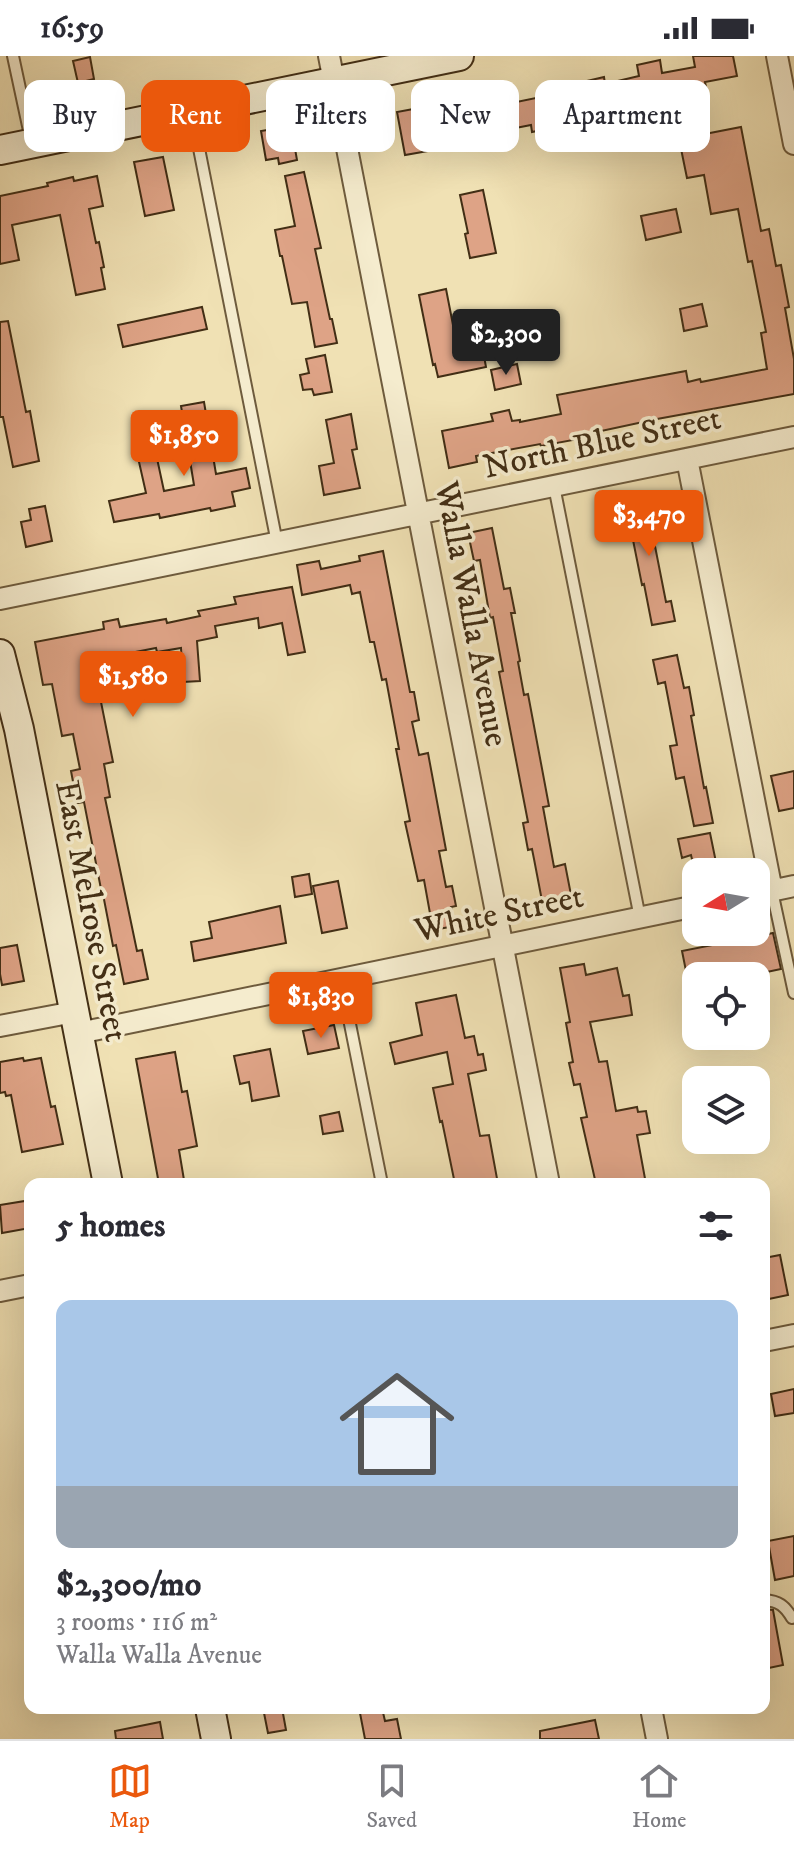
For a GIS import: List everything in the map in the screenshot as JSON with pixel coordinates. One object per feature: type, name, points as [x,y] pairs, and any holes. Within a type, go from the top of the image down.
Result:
[{"type":"main road","points":[[250,93],[332,69],[459,56]]},
{"type":"main road","points":[[0,150],[24,145]]},
{"type":"main road","name":"East Melrose Street","points":[[0,654],[9,730],[77,1022],[107,1178]]},
{"type":"main road","points":[[211,1714],[216,1739]]},
{"type":"street","points":[[777,56],[794,144]]},
{"type":"street","name":"Walla Walla Avenue","points":[[332,69],[548,1178]]},
{"type":"street","name":"North Blue Street","points":[[0,599],[794,437]]},
{"type":"street","points":[[687,459],[758,858]]},
{"type":"street","points":[[770,892],[794,886]]},
{"type":"street","name":"White Street","points":[[0,1026],[77,1022],[341,979],[682,909]]},
{"type":"street","points":[[0,1291],[24,1286]]},
{"type":"street","points":[[770,1340],[794,1335]]},
{"type":"street","points":[[652,1714],[657,1739]]},
{"type":"lane","points":[[13,56],[24,110]]},
{"type":"lane","points":[[199,152],[277,543]]},
{"type":"lane","points":[[554,486],[640,918]]},
{"type":"lane","points":[[770,913],[794,993]]},
{"type":"lane","points":[[341,979],[381,1178]]},
{"type":"lane","points":[[770,1601],[785,1606],[793,1621]]},
{"type":"building","points":[[693,56],[733,56],[737,76],[710,81],[622,80],[639,76],[637,65],[660,60],[662,73],[695,67]]},
{"type":"building","points":[[90,57],[94,79],[77,80],[73,61]]},
{"type":"building","points":[[535,98],[535,131],[532,132],[531,125],[519,127],[519,102]]},
{"type":"building","points":[[411,109],[411,152],[422,152],[405,155],[397,112]]},
{"type":"building","points":[[741,127],[761,231],[769,229],[776,266],[781,265],[789,307],[785,308],[794,359],[794,394],[657,419],[573,437],[573,440],[476,456],[477,462],[449,468],[442,431],[493,421],[491,414],[509,410],[512,421],[520,422],[561,414],[557,395],[686,371],[688,382],[700,379],[701,382],[767,369],[761,333],[766,332],[738,209],[711,214],[704,175],[687,178],[682,152],[710,152],[710,133]]},
{"type":"building","points":[[266,130],[266,152],[296,152],[297,160],[279,164],[278,158],[266,160],[261,131]]},
{"type":"building","points":[[163,157],[174,210],[145,216],[134,162]]},
{"type":"building","points":[[304,172],[321,248],[315,249],[337,343],[315,347],[307,302],[292,304],[275,230],[295,226],[285,176]]},
{"type":"building","points":[[97,176],[103,206],[89,209],[104,267],[101,268],[105,289],[76,295],[60,215],[12,225],[19,260],[0,264],[0,196],[48,186],[47,183],[73,177],[74,181]]},
{"type":"building","points":[[483,190],[496,253],[470,258],[460,195]]},
{"type":"building","points":[[676,209],[681,232],[646,240],[641,216]]},
{"type":"building","points":[[446,289],[454,330],[492,322],[495,338],[481,340],[486,367],[438,377],[419,295]]},
{"type":"building","points":[[702,304],[707,326],[684,331],[680,309]]},
{"type":"building","points":[[202,307],[207,329],[123,347],[118,325]]},
{"type":"building","points":[[8,321],[39,461],[13,467],[3,417],[0,417],[0,322]]},
{"type":"building","points":[[325,355],[332,392],[314,395],[312,389],[303,390],[300,375],[309,373],[306,359]]},
{"type":"building","points":[[517,364],[521,384],[495,390],[491,370]]},
{"type":"building","points":[[204,402],[216,474],[246,468],[250,488],[232,492],[235,506],[114,522],[109,501],[146,493],[137,453],[155,449],[164,491],[194,485],[181,406]]},
{"type":"building","points":[[351,414],[357,449],[352,450],[360,488],[324,495],[319,466],[334,463],[326,420]]},
{"type":"building","points":[[650,495],[658,535],[653,536],[666,602],[671,601],[675,621],[652,625],[625,500]]},
{"type":"building","points":[[45,506],[52,541],[26,547],[21,522],[31,520],[29,509]]},
{"type":"building","points":[[492,528],[504,589],[510,588],[515,613],[511,613],[518,662],[524,695],[528,694],[549,806],[543,807],[554,867],[565,864],[572,900],[543,906],[532,849],[528,850],[523,823],[528,822],[499,672],[503,671],[493,617],[490,618],[480,560],[474,561],[468,533]]},
{"type":"building","points":[[383,551],[410,692],[414,692],[419,720],[412,722],[419,755],[428,753],[446,850],[439,851],[446,887],[452,886],[456,906],[451,907],[455,926],[433,930],[424,880],[418,881],[405,822],[410,821],[386,679],[382,680],[374,642],[370,642],[360,592],[352,594],[350,585],[302,595],[297,565],[319,561],[321,569],[360,561],[359,556]]},
{"type":"building","points":[[292,587],[305,652],[288,655],[282,623],[259,628],[258,618],[215,626],[217,637],[197,641],[200,681],[183,682],[181,648],[157,652],[156,648],[125,654],[127,665],[95,672],[113,762],[104,764],[110,797],[105,798],[137,951],[142,950],[148,979],[124,984],[116,945],[113,946],[84,802],[77,803],[71,771],[80,769],[73,734],[62,736],[52,684],[43,685],[35,642],[104,629],[103,622],[118,619],[120,627],[166,619],[167,623],[200,616],[198,611],[236,604],[234,597]]},
{"type":"building","points":[[677,655],[684,688],[689,687],[694,715],[691,716],[713,823],[694,826],[684,777],[676,779],[670,746],[677,745],[665,682],[658,684],[653,660]]},
{"type":"building","points":[[794,771],[794,808],[779,811],[771,776]]},
{"type":"building","points":[[710,833],[715,858],[692,858],[691,855],[682,858],[678,839]]},
{"type":"building","points":[[309,874],[312,894],[295,897],[292,877]]},
{"type":"building","points":[[338,881],[347,928],[322,933],[313,886]]},
{"type":"building","points":[[280,906],[286,943],[194,961],[191,942],[212,938],[209,922]]},
{"type":"building","points":[[773,933],[781,969],[770,971],[770,962],[684,962],[682,951],[707,946],[770,946],[770,934]]},
{"type":"building","points":[[17,945],[24,981],[2,985],[0,948]]},
{"type":"building","points":[[584,964],[586,975],[617,968],[623,996],[629,995],[632,1015],[590,1022],[599,1062],[607,1061],[616,1111],[637,1107],[638,1112],[646,1111],[650,1133],[637,1135],[645,1178],[595,1178],[581,1118],[587,1117],[580,1084],[574,1085],[569,1063],[573,1062],[566,1023],[570,1022],[560,968]]},
{"type":"building","points":[[456,995],[465,1038],[474,1036],[478,1055],[483,1054],[486,1070],[468,1074],[480,1136],[489,1135],[497,1178],[454,1178],[433,1088],[453,1084],[447,1052],[395,1064],[390,1043],[422,1035],[416,1003]]},
{"type":"building","points":[[334,1025],[339,1048],[308,1054],[303,1031]]},
{"type":"building","points":[[270,1049],[279,1096],[252,1101],[249,1082],[240,1084],[234,1056]]},
{"type":"building","points":[[175,1052],[182,1092],[187,1091],[197,1146],[179,1150],[184,1178],[158,1178],[136,1059]]},
{"type":"building","points":[[23,1058],[24,1061],[41,1058],[51,1107],[55,1106],[63,1144],[22,1152],[11,1095],[0,1093],[0,1062]]},
{"type":"building","points":[[339,1112],[343,1131],[323,1134],[320,1116]]},
{"type":"building","points":[[24,1201],[24,1229],[2,1233],[0,1205]]},
{"type":"building","points":[[780,1255],[788,1295],[770,1299],[770,1257]]},
{"type":"building","points":[[794,1389],[794,1413],[775,1416],[771,1394]]},
{"type":"building","points":[[794,1536],[794,1576],[775,1580],[770,1541]]},
{"type":"building","points":[[770,1610],[773,1610],[783,1665],[770,1668]]},
{"type":"building","points":[[264,1714],[283,1714],[286,1730],[268,1733]]},
{"type":"building","points":[[360,1714],[383,1714],[385,1721],[397,1719],[401,1739],[365,1739]]},
{"type":"building","points":[[595,1720],[599,1739],[540,1739],[540,1731]]},
{"type":"building","points":[[160,1722],[163,1739],[116,1739],[115,1731]]}]
